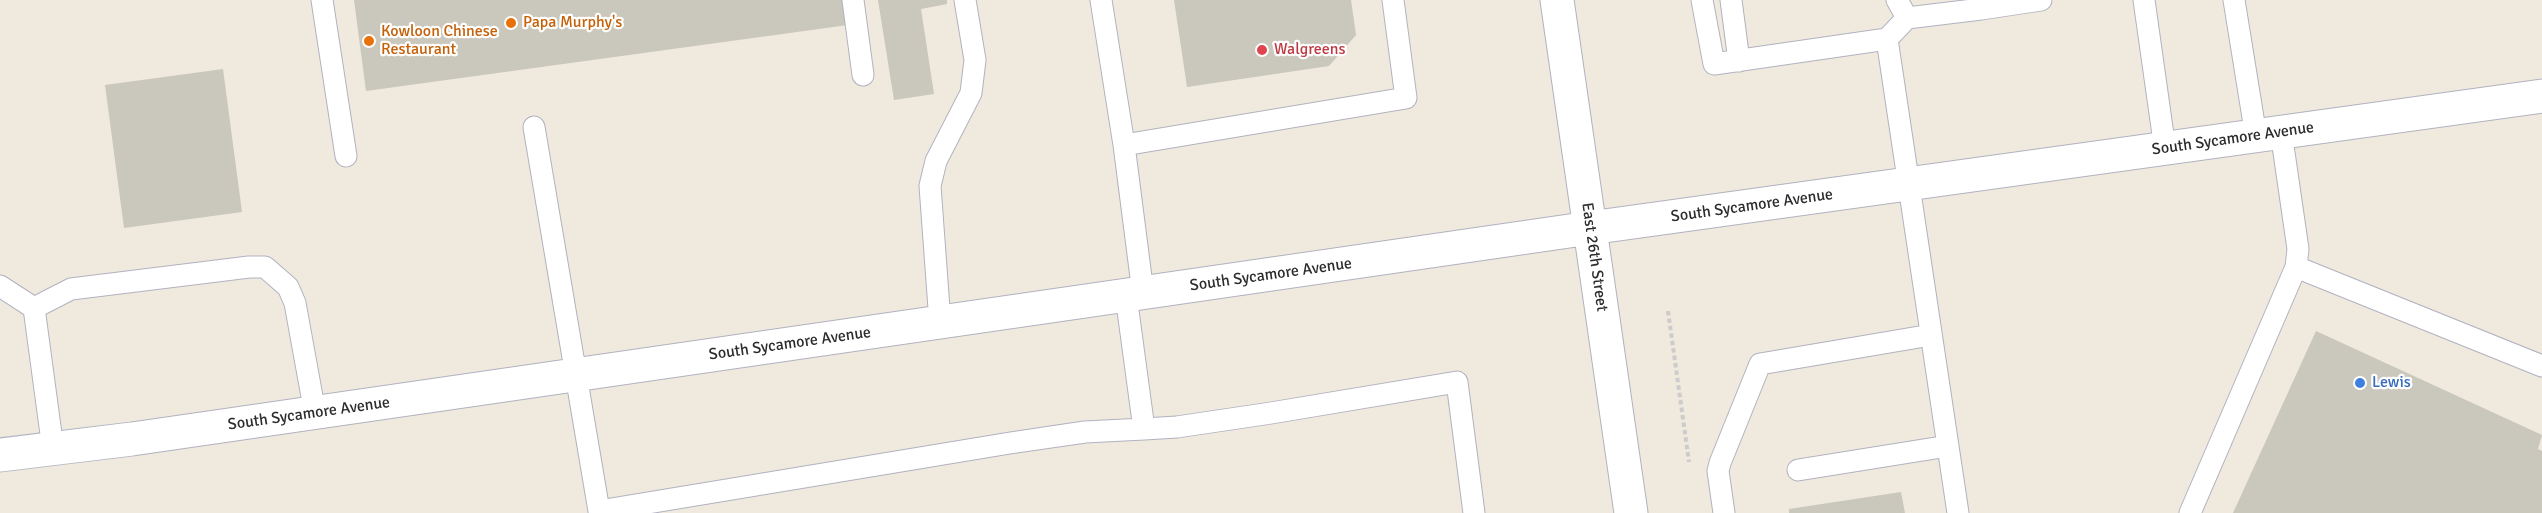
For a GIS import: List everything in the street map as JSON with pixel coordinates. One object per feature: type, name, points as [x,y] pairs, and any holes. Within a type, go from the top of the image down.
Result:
[{"type":"main road","name":"East 26th Street","points":[[1557,0],[1631,513]]},
{"type":"main road","name":"South Sycamore Avenue","points":[[0,455],[315,413],[1590,228],[2542,96]]},
{"type":"lane","points":[[322,0],[346,156]]},
{"type":"lane","points":[[853,0],[863,75]]},
{"type":"lane","points":[[940,322],[930,186],[936,161],[971,93],[975,60],[965,0]]},
{"type":"lane","points":[[1101,0],[1124,145],[1144,429]]},
{"type":"lane","points":[[1124,145],[1406,98],[1393,0]]},
{"type":"lane","points":[[1702,0],[1714,64],[1887,39]]},
{"type":"lane","points":[[1731,0],[1738,61]]},
{"type":"lane","points":[[1897,0],[1907,9],[2042,0]]},
{"type":"lane","points":[[2144,0],[2165,148]]},
{"type":"lane","points":[[2190,513],[2296,267],[2298,249],[2234,0]]},
{"type":"lane","points":[[1907,9],[1887,39],[1958,513]]},
{"type":"lane","points":[[534,127],[575,376],[593,512],[637,509],[1010,443],[1085,432],[1177,427],[1457,382],[1474,513]]},
{"type":"lane","points":[[33,308],[71,289],[215,270],[265,267],[288,287],[295,303],[315,413]]},
{"type":"lane","points":[[2296,267],[2542,366]]},
{"type":"lane","points":[[0,286],[33,308],[53,449]]},
{"type":"lane","points":[[1724,513],[1718,471],[1760,364],[1931,335]]},
{"type":"lane","points":[[1798,470],[1948,446]]},
{"type":"path","points":[[1668,311],[1690,468]]},
{"type":"building","points":[[354,0],[845,0],[848,25],[366,91]]},
{"type":"building","points":[[878,0],[947,0],[947,4],[921,9],[934,94],[894,100]]},
{"type":"building","name":"Walgreens","points":[[1174,0],[1351,0],[1356,35],[1329,66],[1187,87]]},
{"type":"building","points":[[223,69],[242,212],[124,228],[105,85]]},
{"type":"building","name":"Lewis","points":[[2316,331],[2542,435],[2538,449],[2542,451],[2542,513],[2233,513]]},
{"type":"building","points":[[1901,492],[1905,513],[1789,513],[1789,509]]},
{"type":"place","name":"Papa Murphy's","points":[[511,23]]},
{"type":"place","name":"Kowloon Chinese Restaurant","points":[[369,41]]},
{"type":"place","name":"Walgreens","points":[[1262,50]]},
{"type":"place","name":"Lewis","points":[[2360,383]]}]
